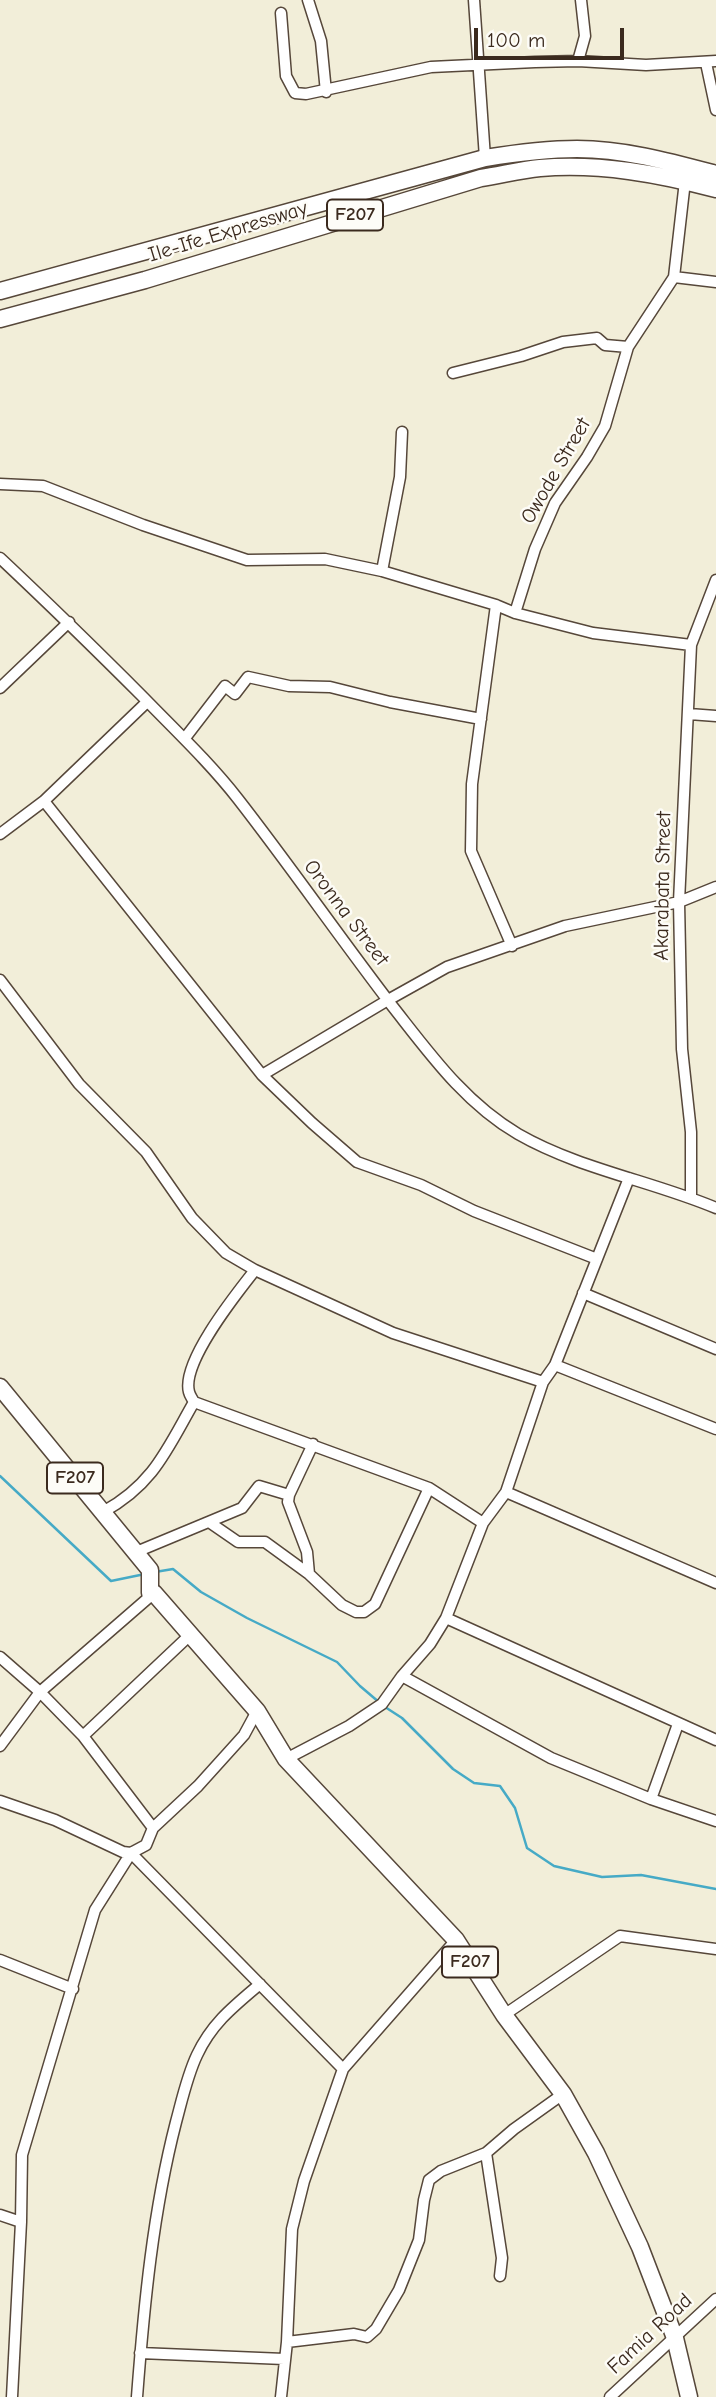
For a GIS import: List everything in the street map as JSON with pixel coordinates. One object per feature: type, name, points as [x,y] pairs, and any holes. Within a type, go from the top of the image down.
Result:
[{"type":"main road","name":"Ile-Ife Expressway","points":[[0,291],[485,158],[534,150],[579,149],[664,160],[716,174]]},
{"type":"main road","name":"Ile-Ife Expressway","points":[[0,319],[145,280],[481,178],[539,168],[580,167],[666,176],[716,189]]},
{"type":"main road","name":"F207","points":[[0,1387],[150,1570],[152,1593],[257,1711],[286,1759],[456,1940],[504,2015],[563,2094],[596,2152],[626,2215],[675,2338],[690,2397]]},
{"type":"street","points":[[308,0],[321,41],[326,92]]},
{"type":"street","points":[[474,0],[485,158]]},
{"type":"street","points":[[578,61],[585,36],[581,0]]},
{"type":"street","points":[[281,13],[286,76],[295,93],[326,92],[431,67],[578,61],[646,65],[711,62],[716,110]]},
{"type":"street","name":"Owode Street","points":[[515,613],[535,549],[555,503],[605,426],[628,347],[674,276],[685,181]]},
{"type":"street","points":[[674,276],[716,282]]},
{"type":"street","points":[[453,373],[522,356],[563,342],[597,338],[605,345],[628,347]]},
{"type":"street","points":[[382,571],[400,477],[402,432]]},
{"type":"street","points":[[0,484],[43,486],[143,525],[247,559],[325,559],[382,571],[515,613],[593,633],[691,645]]},
{"type":"street","name":"Oronna Street","points":[[0,558],[69,622],[185,738],[237,797],[448,1077],[480,1106],[518,1134],[573,1158],[716,1208]]},
{"type":"street","name":"Akarabata Street","points":[[691,1198],[691,1132],[682,1049],[679,902],[691,645],[716,580]]},
{"type":"street","points":[[496,605],[472,785],[471,851],[512,946]]},
{"type":"street","points":[[0,688],[69,622]]},
{"type":"street","points":[[185,738],[225,687],[235,694],[248,677],[289,686],[330,687],[390,702],[481,719]]},
{"type":"street","points":[[0,834],[44,801],[147,702]]},
{"type":"street","points":[[689,714],[716,716]]},
{"type":"street","points":[[44,801],[262,1075],[312,1124],[357,1162],[421,1185],[474,1211],[597,1259]]},
{"type":"street","points":[[262,1075],[447,967],[565,926],[679,902],[716,887]]},
{"type":"street","points":[[0,980],[79,1084],[146,1152],[192,1218],[226,1253],[255,1270],[393,1333],[543,1382]]},
{"type":"street","points":[[286,1759],[382,1703],[430,1644],[446,1618],[483,1523],[506,1492],[543,1382],[555,1364],[629,1178]]},
{"type":"street","points":[[255,1270],[208,1332],[188,1380],[189,1392],[194,1402],[429,1489],[483,1523]]},
{"type":"street","points":[[583,1293],[716,1349]]},
{"type":"street","points":[[555,1364],[716,1429]]},
{"type":"street","points":[[103,1511],[122,1501],[154,1472],[194,1402]]},
{"type":"street","points":[[309,1574],[306,1552],[288,1502],[313,1444]]},
{"type":"street","points":[[138,1557],[141,1550],[242,1508],[259,1486],[289,1495]]},
{"type":"street","points":[[209,1522],[238,1542],[265,1542],[309,1574],[342,1605],[356,1612],[365,1612],[375,1604],[429,1489]]},
{"type":"street","points":[[506,1492],[716,1583]]},
{"type":"street","points":[[0,1746],[40,1692],[152,1593]]},
{"type":"street","points":[[446,1618],[716,1740]]},
{"type":"street","points":[[83,1736],[191,1634]]},
{"type":"street","points":[[0,1657],[40,1692],[83,1736],[153,1828]]},
{"type":"street","points":[[402,1676],[551,1758],[651,1799],[716,1821]]},
{"type":"street","points":[[9,2396],[21,2222],[22,2155],[95,1910],[131,1853],[146,1845],[153,1828],[198,1786],[244,1735],[257,1711]]},
{"type":"street","points":[[651,1799],[678,1724]]},
{"type":"street","points":[[0,1801],[55,1820],[122,1852],[131,1853],[343,2069]]},
{"type":"street","points":[[504,2015],[620,1936],[716,1949]]},
{"type":"street","points":[[281,2397],[287,2342],[292,2229],[304,2181],[343,2069],[456,1940]]},
{"type":"street","points":[[0,1960],[73,1989]]},
{"type":"street","points":[[137,2397],[140,2353],[164,2171],[182,2101],[197,2055],[223,2014],[260,1984]]},
{"type":"street","points":[[287,2342],[354,2334],[367,2337],[376,2329],[398,2290],[419,2240],[429,2180],[441,2171],[486,2153],[563,2094]]},
{"type":"street","points":[[486,2153],[502,2258],[500,2276]]},
{"type":"street","points":[[0,2215],[21,2222]]},
{"type":"street","name":"Famia Road","points":[[610,2397],[716,2299]]},
{"type":"street","points":[[140,2353],[284,2359]]},
{"type":"waterway","points":[[0,1476],[111,1581],[145,1574]]},
{"type":"waterway","points":[[155,1572],[173,1569],[201,1592],[337,1662],[380,1703]]},
{"type":"waterway","points":[[385,1707],[402,1718],[453,1769],[474,1783],[500,1786],[515,1808],[527,1848],[554,1866],[602,1877],[641,1875],[716,1889]]}]
